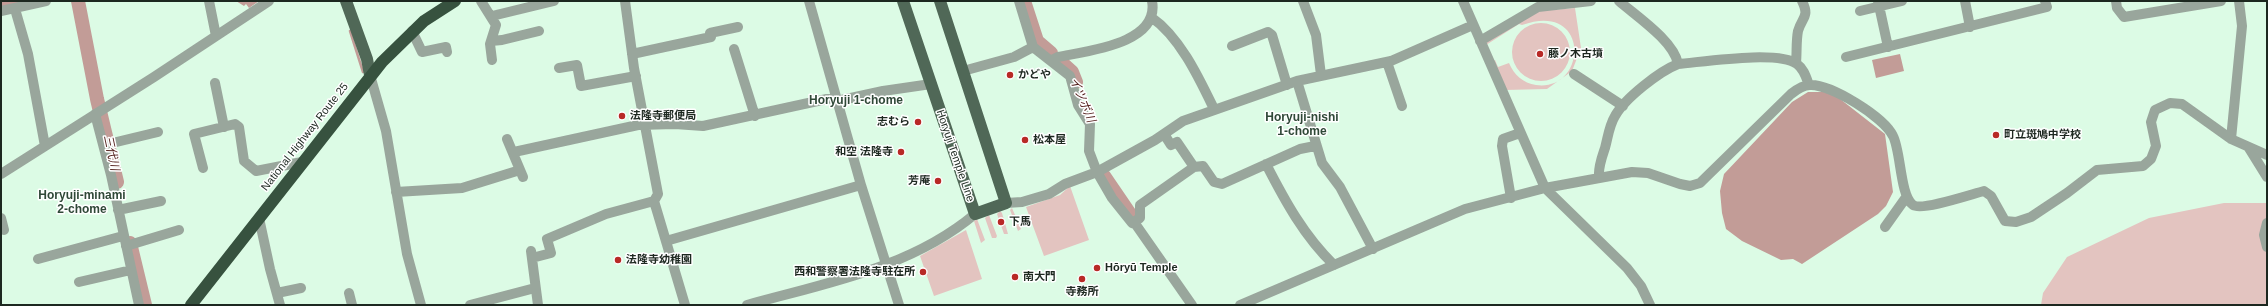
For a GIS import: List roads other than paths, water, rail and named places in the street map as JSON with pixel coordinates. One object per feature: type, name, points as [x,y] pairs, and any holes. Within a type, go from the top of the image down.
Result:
[{"type":"highway","name":"National Highway Route 25","points":[[191,305],[370,75],[412,31],[454,1]]},
{"type":"main road","points":[[346,1],[367,59],[370,75]]},
{"type":"main road","name":"Horyuji Temple Line","points":[[903,1],[975,214],[1006,203]]},
{"type":"main road","points":[[940,1],[1006,203]]},
{"type":"street","points":[[1,11],[46,1]]},
{"type":"street","points":[[209,1],[216,36]]},
{"type":"street","points":[[1,174],[154,77],[269,1]]},
{"type":"street","points":[[481,1],[492,16],[496,25],[490,49],[492,60]]},
{"type":"street","points":[[492,16],[554,1]]},
{"type":"street","points":[[538,305],[532,254],[550,253],[547,239],[606,214],[654,200],[658,194],[632,54],[625,1]]},
{"type":"street","points":[[809,1],[861,185],[899,305]]},
{"type":"street","points":[[1019,1],[1033,47],[1052,60],[1070,76],[1078,105],[1090,124],[1089,151],[1097,172],[1112,198],[1132,223],[1134,222],[1192,305]]},
{"type":"street","points":[[1052,60],[1058,57],[1110,47],[1127,40],[1142,28],[1151,17],[1152,1]]},
{"type":"street","points":[[1303,1],[1316,35],[1321,75]]},
{"type":"street","points":[[1463,1],[1545,188],[1627,268],[1641,286],[1650,305]]},
{"type":"street","points":[[1480,40],[1538,7],[1591,1]]},
{"type":"street","points":[[1619,1],[1660,36],[1677,57],[1678,64]]},
{"type":"street","points":[[1796,63],[1798,30],[1806,16],[1802,1]]},
{"type":"street","points":[[1860,11],[1879,4],[1902,1]]},
{"type":"street","points":[[1965,1],[1970,27]]},
{"type":"street","points":[[1846,57],[2046,7],[2045,1]]},
{"type":"street","points":[[2116,1],[2117,8],[2124,17],[2221,1]]},
{"type":"street","points":[[2231,139],[2242,26],[2239,1]]},
{"type":"street","points":[[1879,4],[1888,46]]},
{"type":"street","points":[[15,9],[28,54],[45,146]]},
{"type":"street","points":[[1151,17],[1159,22],[1192,64],[1214,109]]},
{"type":"street","points":[[1006,203],[1022,202],[1049,194],[1065,184],[1097,172],[1164,134],[1183,121],[1214,109],[1297,81],[1387,62],[1448,38],[1473,26]]},
{"type":"street","points":[[632,54],[711,37],[710,33],[738,27]]},
{"type":"street","points":[[412,31],[422,52],[446,47],[447,52]]},
{"type":"street","points":[[491,41],[502,40],[539,31]]},
{"type":"street","points":[[1232,46],[1268,32],[1272,36],[1287,85]]},
{"type":"street","points":[[963,71],[1014,57],[1033,47]]},
{"type":"street","points":[[734,49],[735,63],[755,116]]},
{"type":"street","points":[[1599,177],[1600,159],[1609,129],[1616,114],[1623,106],[1668,68],[1678,64],[1764,57],[1783,59],[1796,63],[1804,72],[1809,85]]},
{"type":"street","points":[[1387,62],[1402,106]]},
{"type":"street","points":[[559,68],[577,65],[581,86],[636,76]]},
{"type":"street","points":[[1574,74],[1623,106]]},
{"type":"street","points":[[370,75],[386,132],[407,254],[421,305]]},
{"type":"street","points":[[1297,81],[1315,146],[1322,163],[1340,187],[1373,249]]},
{"type":"street","points":[[215,83],[224,127]]},
{"type":"street","points":[[514,152],[614,130],[675,124],[703,126],[755,116],[781,107],[931,84]]},
{"type":"street","points":[[1240,305],[1465,209],[1545,188],[1632,172],[1648,173],[1690,186],[1700,183],[1791,94],[1809,85],[1822,86],[1842,95],[1886,125],[1893,136],[1907,196],[1912,204],[1917,206],[1984,191],[1992,196],[2005,221],[2016,222],[2031,216],[2061,197],[2097,170],[2143,166],[2151,159],[2156,146],[2151,122],[2155,110],[2170,103],[2182,104],[2231,139],[2267,155]]},
{"type":"street","points":[[99,112],[122,209],[139,305]]},
{"type":"street","points":[[202,168],[194,134],[235,124],[239,127],[244,161],[256,171],[302,162]]},
{"type":"street","points":[[107,144],[158,132]]},
{"type":"street","points":[[1511,198],[1502,146],[1503,139],[1520,133]]},
{"type":"street","points":[[1164,134],[1171,145],[1177,142],[1194,167]]},
{"type":"street","points":[[396,192],[462,188],[522,173],[507,139]]},
{"type":"street","points":[[1134,222],[1140,218],[1140,205],[1194,167],[1203,166],[1214,182],[1222,184],[1300,149],[1315,146]]},
{"type":"street","points":[[2249,148],[2267,177]]},
{"type":"street","points":[[1266,164],[1287,206],[1322,253],[1334,265]]},
{"type":"street","points":[[666,241],[861,185]]},
{"type":"street","points":[[1885,227],[1907,196]]},
{"type":"street","points":[[654,200],[686,305]]},
{"type":"street","points":[[122,209],[161,201]]},
{"type":"street","points":[[753,304],[886,266],[936,241],[975,214]]},
{"type":"street","points":[[1,218],[4,230]]},
{"type":"street","points":[[259,218],[280,305]]},
{"type":"street","points":[[2267,223],[2264,235],[2267,247]]},
{"type":"street","points":[[38,259],[127,242],[179,230]]},
{"type":"street","points":[[79,282],[132,270]]},
{"type":"street","points":[[277,293],[302,288]]},
{"type":"street","points":[[470,305],[535,288]]},
{"type":"street","points":[[349,292],[352,305]]},
{"type":"waterway","name":"三代川","points":[[1,4],[15,1]]},
{"type":"waterway","name":"三代川","points":[[78,1],[97,99],[117,182]]},
{"type":"waterway","name":"イツボ川","points":[[1024,1],[1037,41],[1051,53]]},
{"type":"waterway","points":[[350,31],[363,72]]},
{"type":"waterway","name":"イツボ川","points":[[1062,63],[1072,72],[1076,82]]},
{"type":"waterway","name":"イツボ川","points":[[1104,176],[1132,217]]},
{"type":"waterway","name":"三代川","points":[[130,243],[145,305]]},
{"type":"place","name":"藤ノ木古墳","points":[[1540,54]]},
{"type":"place","name":"かどや","points":[[1010,75]]},
{"type":"place","name":"法隆寺郵便局","points":[[622,116]]},
{"type":"place","name":"志むら","points":[[918,122]]},
{"type":"place","name":"町立斑鳩中学校","points":[[1996,135]]},
{"type":"place","name":"松本屋","points":[[1025,140]]},
{"type":"place","name":"和空 法隆寺","points":[[901,152]]},
{"type":"place","name":"芳庵","points":[[938,181]]},
{"type":"place","name":"下馬","points":[[1001,222]]},
{"type":"place","name":"法隆寺幼稚園","points":[[618,260]]},
{"type":"place","name":"Hōryū Temple","points":[[1097,268]]},
{"type":"place","name":"西和警察署法隆寺駐在所","points":[[923,272]]},
{"type":"place","name":"南大門","points":[[1015,277]]},
{"type":"place","name":"寺務所","points":[[1082,279]]},
{"type":"district","name":"Horyuji 1-chome","points":[[856,101]]},
{"type":"district","name":"Horyuji-nishi 1-chome","points":[[1302,125]]},
{"type":"district","name":"Horyuji-minami 2-chome","points":[[82,203]]}]
